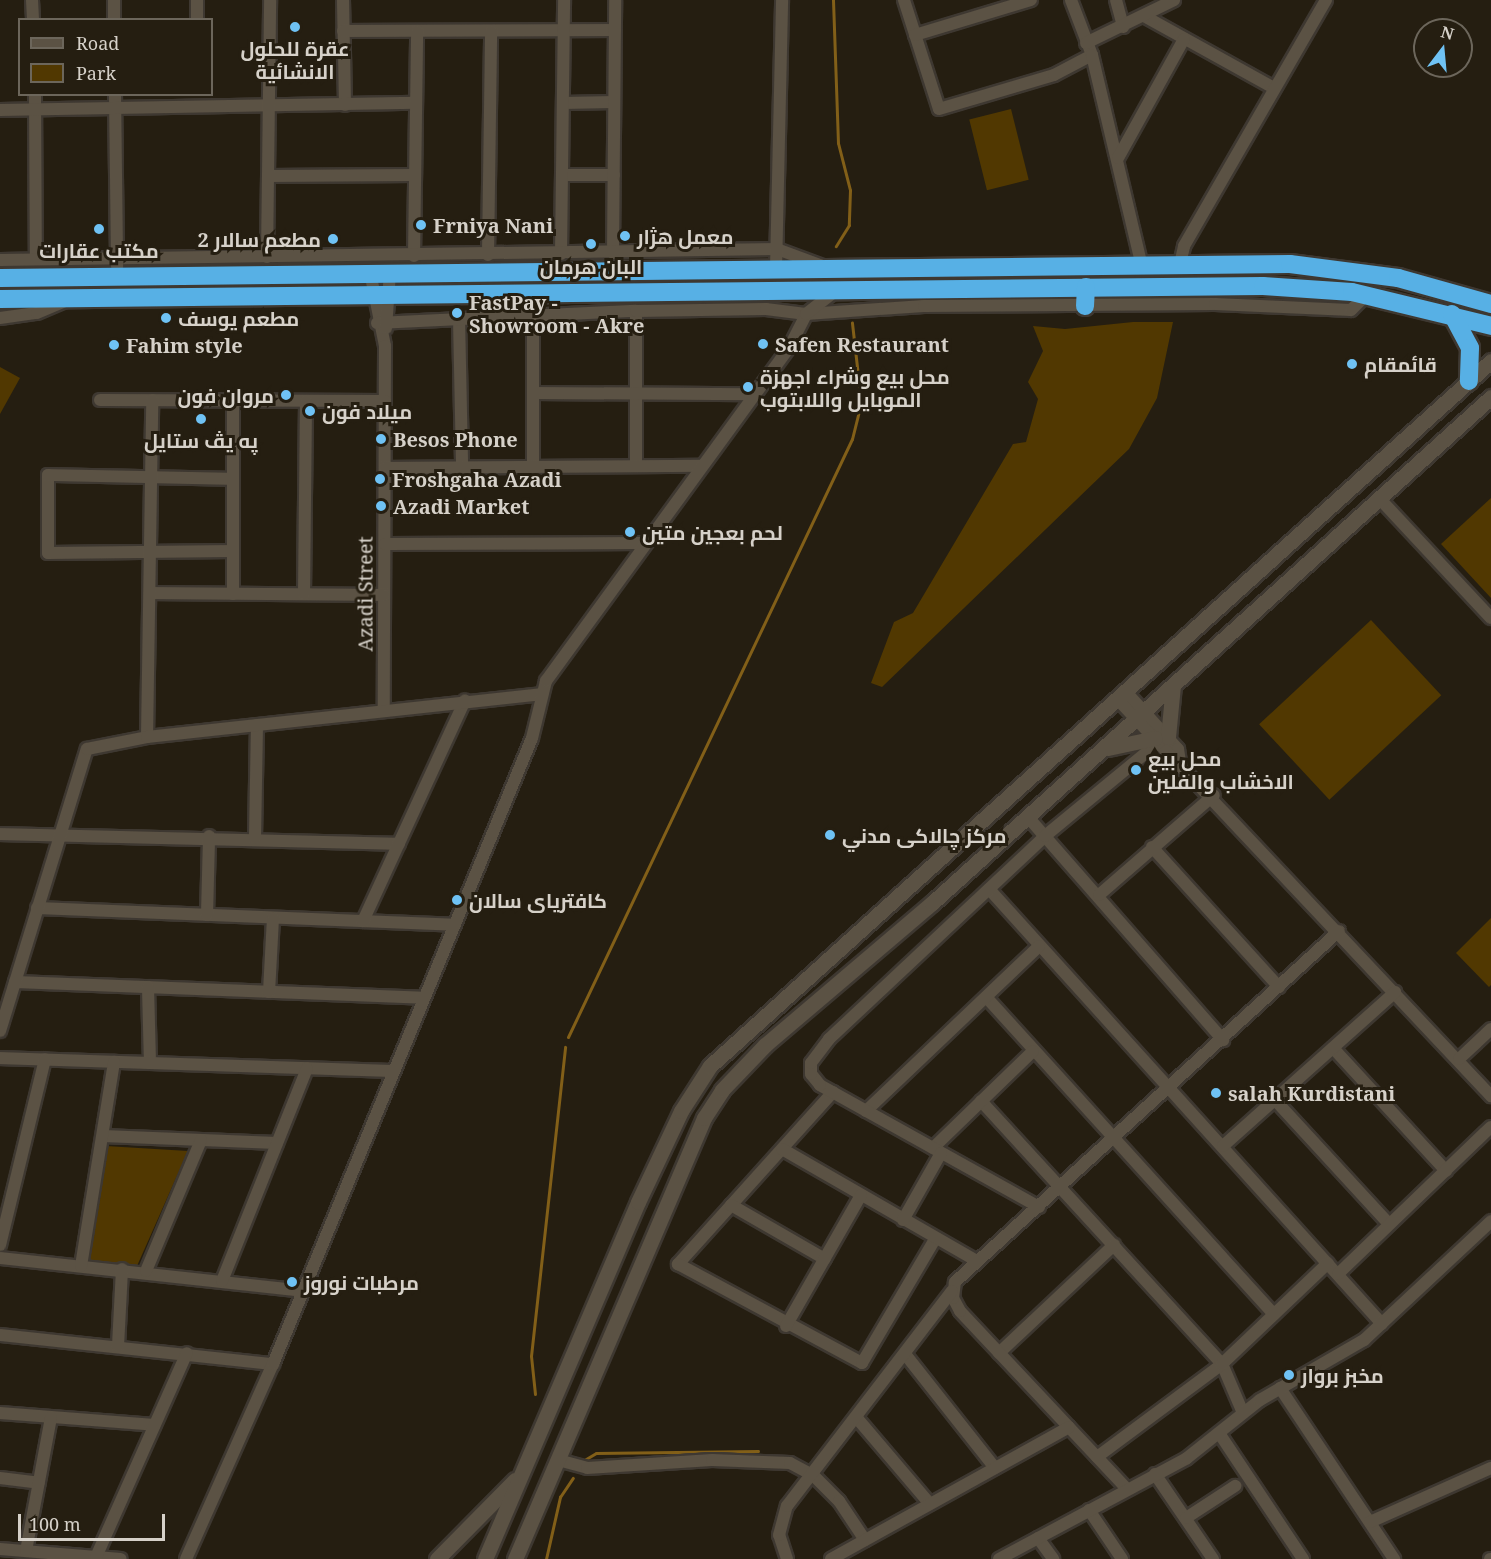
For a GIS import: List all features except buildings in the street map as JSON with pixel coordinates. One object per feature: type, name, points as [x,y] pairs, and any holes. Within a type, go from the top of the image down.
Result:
[{"type":"highway","points":[[0,278],[117,268],[237,266],[390,272],[1141,263],[1332,267],[1491,303]]},
{"type":"highway","points":[[0,299],[382,297],[533,293],[833,293],[1086,287],[1263,286],[1366,295],[1452,314],[1491,326]]},
{"type":"highway","points":[[1086,287],[1086,306]]},
{"type":"highway","points":[[1452,314],[1470,348],[1469,381]]},
{"type":"main road","points":[[485,1559],[638,1202],[698,1081],[1491,362]]},
{"type":"main road","points":[[515,1559],[629,1287],[716,1099],[765,1045],[932,903],[1491,397]]},
{"type":"main road","points":[[1320,517],[1337,535]]},
{"type":"main road","points":[[1097,753],[1128,741],[1161,739],[1173,685]]},
{"type":"main road","points":[[915,886],[932,903]]},
{"type":"main road","points":[[437,1559],[523,1472]]},
{"type":"main road","points":[[450,1544],[478,1529],[494,1536]]},
{"type":"street","points":[[32,0],[33,18]]},
{"type":"street","points":[[114,0],[114,18]]},
{"type":"street","points":[[197,0],[197,18]]},
{"type":"street","points":[[267,257],[270,0]]},
{"type":"street","points":[[343,0],[345,105]]},
{"type":"street","points":[[561,254],[564,0]]},
{"type":"street","points":[[613,253],[615,0]]},
{"type":"street","points":[[776,269],[782,0]]},
{"type":"street","points":[[904,0],[939,109],[1054,75],[1092,55]]},
{"type":"street","points":[[915,35],[1031,0]]},
{"type":"street","points":[[1071,0],[1092,55],[1141,263]]},
{"type":"street","points":[[1116,0],[1124,27]]},
{"type":"street","points":[[1180,264],[1184,246],[1322,1]]},
{"type":"street","points":[[1086,43],[1124,27],[1166,2]]},
{"type":"street","points":[[1144,16],[1272,87]]},
{"type":"street","points":[[344,31],[615,30]]},
{"type":"street","points":[[414,256],[417,31]]},
{"type":"street","points":[[488,255],[491,31]]},
{"type":"street","points":[[1118,158],[1184,39]]},
{"type":"street","points":[[35,96],[36,259]]},
{"type":"street","points":[[0,260],[36,259],[117,268],[115,96]]},
{"type":"street","points":[[197,96],[197,108]]},
{"type":"street","points":[[563,103],[614,102]]},
{"type":"street","points":[[0,110],[416,103]]},
{"type":"street","points":[[269,176],[414,175]]},
{"type":"street","points":[[562,175],[614,175]]},
{"type":"street","points":[[237,266],[267,257],[777,249],[828,268]]},
{"type":"street","name":"Azadi Street","points":[[370,272],[382,297],[383,327]]},
{"type":"street","name":"Azadi Street","points":[[384,710],[385,401],[382,297],[390,272]]},
{"type":"street","points":[[533,293],[533,467]]},
{"type":"street","points":[[796,293],[806,314]]},
{"type":"street","points":[[186,1559],[273,1364],[532,738],[541,694],[551,670],[754,394],[806,314],[833,293]]},
{"type":"street","points":[[383,327],[459,318],[636,311],[766,309],[806,314],[924,306],[1351,310],[1366,295]]},
{"type":"street","points":[[0,318],[38,313],[69,298]]},
{"type":"street","points":[[636,311],[636,466]]},
{"type":"street","points":[[459,318],[462,467]]},
{"type":"street","points":[[533,393],[754,394]]},
{"type":"street","points":[[100,400],[385,401]]},
{"type":"street","points":[[147,737],[145,606],[151,593],[152,400]]},
{"type":"street","points":[[233,400],[233,594]]},
{"type":"street","points":[[304,594],[306,400]]},
{"type":"street","points":[[385,468],[700,466]]},
{"type":"street","points":[[233,479],[48,475],[48,553],[233,552]]},
{"type":"street","points":[[1379,498],[1491,618]]},
{"type":"street","points":[[385,544],[643,543]]},
{"type":"street","points":[[151,593],[384,595]]},
{"type":"street","points":[[0,1031],[3,1010],[15,982],[87,749],[147,737],[465,700],[541,694]]},
{"type":"street","points":[[1123,697],[1179,762],[1214,795],[1491,1096]]},
{"type":"street","points":[[363,921],[465,700]]},
{"type":"street","points":[[255,838],[257,725]]},
{"type":"street","points":[[1039,1208],[833,1092],[811,1074],[820,1048],[1045,836],[1161,739]]},
{"type":"street","points":[[1099,895],[1214,795]]},
{"type":"street","points":[[1027,816],[1099,895],[1223,1040]]},
{"type":"street","points":[[0,834],[209,836],[399,843]]},
{"type":"street","points":[[207,915],[209,836]]},
{"type":"street","points":[[1152,847],[1279,987]]},
{"type":"street","points":[[989,889],[1382,1324]]},
{"type":"street","points":[[37,908],[455,925]]},
{"type":"street","points":[[269,992],[273,918]]},
{"type":"street","points":[[787,1559],[781,1519],[856,1417],[977,1261],[1039,1208],[1339,931]]},
{"type":"street","points":[[866,1111],[987,998],[1039,945]]},
{"type":"street","points":[[15,982],[424,998]]},
{"type":"street","points":[[148,987],[150,1063]]},
{"type":"street","points":[[1223,1146],[1395,992]]},
{"type":"street","points":[[987,998],[1274,1314]]},
{"type":"street","points":[[1459,1059],[1491,1029]]},
{"type":"street","points":[[1333,1048],[1446,1171]]},
{"type":"street","points":[[903,1220],[937,1150],[981,1101],[1033,1051]]},
{"type":"street","points":[[0,1058],[394,1071]]},
{"type":"street","points":[[0,1245],[45,1059]]},
{"type":"street","points":[[81,1266],[114,1062]]},
{"type":"street","points":[[222,1281],[307,1068]]},
{"type":"street","points":[[833,1092],[678,1264],[846,1359],[866,1361],[935,1239]]},
{"type":"street","points":[[1275,1100],[1389,1224]]},
{"type":"street","points":[[981,1101],[1222,1364],[1243,1413]]},
{"type":"street","points":[[1338,1274],[1491,1127]]},
{"type":"street","points":[[103,1136],[277,1143]]},
{"type":"street","points":[[146,1271],[201,1140]]},
{"type":"street","points":[[782,1149],[935,1239],[977,1261]]},
{"type":"street","points":[[786,1326],[861,1195]]},
{"type":"street","points":[[731,1205],[825,1260]]},
{"type":"street","points":[[999,1559],[1221,1436],[1243,1413],[1382,1324],[1491,1221]]},
{"type":"street","points":[[999,1353],[1114,1245]]},
{"type":"street","points":[[0,1258],[146,1271],[303,1291]]},
{"type":"street","points":[[1097,1457],[1222,1364],[1328,1263]]},
{"type":"street","points":[[118,1346],[122,1269]]},
{"type":"street","points":[[952,1291],[960,1311],[1127,1489]]},
{"type":"street","points":[[0,1335],[187,1353],[273,1364]]},
{"type":"street","points":[[96,1557],[187,1353]]},
{"type":"street","points":[[905,1354],[995,1468]]},
{"type":"street","points":[[1280,1388],[1394,1559]]},
{"type":"street","points":[[0,1413],[155,1425]]},
{"type":"street","points":[[26,1551],[51,1417]]},
{"type":"street","points":[[856,1417],[930,1504]]},
{"type":"street","points":[[831,1559],[1069,1427]]},
{"type":"street","points":[[1221,1436],[1303,1559]]},
{"type":"street","points":[[558,1460],[586,1468],[763,1460],[790,1463],[813,1475],[839,1501],[865,1540]]},
{"type":"street","points":[[1370,1522],[1491,1468]]},
{"type":"street","points":[[1155,1474],[1213,1559]]},
{"type":"street","points":[[0,1478],[39,1482]]},
{"type":"street","points":[[1186,1518],[1235,1486]]},
{"type":"street","points":[[1089,1510],[1122,1559]]},
{"type":"street","points":[[1038,1538],[1053,1559]]},
{"type":"street","points":[[0,1549],[121,1559]]},
{"type":"green space","points":[[1011,109],[1029,180],[987,190],[969,119]]},
{"type":"green space","points":[[1133,322],[1173,322],[1157,398],[1129,449],[882,687],[871,683],[894,622],[913,613],[1013,444],[1026,442],[1038,399],[1028,382],[1043,351],[1033,326],[1065,329]]},
{"type":"green space","points":[[0,367],[20,378],[0,414]]},
{"type":"green space","points":[[1491,498],[1491,598],[1441,544]]},
{"type":"green space","points":[[1371,620],[1441,695],[1329,800],[1259,724]]},
{"type":"green space","points":[[1491,918],[1491,985],[1489,987],[1456,953]]},
{"type":"green space","points":[[106,1146],[188,1151],[137,1266],[88,1260]]},
{"type":"waterway","points":[[833,0],[838,143],[850,190],[849,225],[836,246]]},
{"type":"waterway","points":[[568,1037],[852,439],[861,402],[852,323]]},
{"type":"waterway","points":[[535,1394],[531,1356],[565,1047]]},
{"type":"waterway","points":[[581,1462],[596,1453],[758,1451]]},
{"type":"waterway","points":[[546,1559],[560,1497],[573,1478]]},
{"type":"place","name":"عقرة للحلول الانشائیة","points":[[295,27]]},
{"type":"place","name":"Frniya Nani","points":[[421,225]]},
{"type":"place","name":"مكتب عقارات","points":[[99,229]]},
{"type":"place","name":"معمل هژار","points":[[625,236]]},
{"type":"place","name":"مطعم سالار 2","points":[[333,239]]},
{"type":"place","name":"البان هرمان","points":[[591,244]]},
{"type":"place","name":"FastPay - Showroom - Akre","points":[[457,313]]},
{"type":"place","name":"مطعم يوسف","points":[[166,318]]},
{"type":"place","name":"Safen Restaurant","points":[[763,344]]},
{"type":"place","name":"Fahim style","points":[[114,345]]},
{"type":"place","name":"قائمقام","points":[[1352,364]]},
{"type":"place","name":"محل بيع وشراء اجهزة الموبايل واللابتوب","points":[[748,387]]},
{"type":"place","name":"مروان فون","points":[[286,395]]},
{"type":"place","name":"ميلاد فون","points":[[310,411]]},
{"type":"place","name":"په يڤ ستايل","points":[[201,419]]},
{"type":"place","name":"Besos Phone","points":[[381,439]]},
{"type":"place","name":"Froshgaha Azadi","points":[[380,479]]},
{"type":"place","name":"Azadi Market","points":[[381,506]]},
{"type":"place","name":"لحم بعجين متين","points":[[630,532]]},
{"type":"place","name":"محل بيع الاخشاب والفلين","points":[[1136,770]]},
{"type":"place","name":"مركز چالاکى مدني","points":[[830,835]]},
{"type":"place","name":"کافتریای سالان","points":[[457,900]]},
{"type":"place","name":"salah Kurdistani","points":[[1216,1093]]},
{"type":"place","name":"مرطبات نوروز","points":[[292,1282]]},
{"type":"place","name":"مخبز بروار","points":[[1289,1375]]}]
